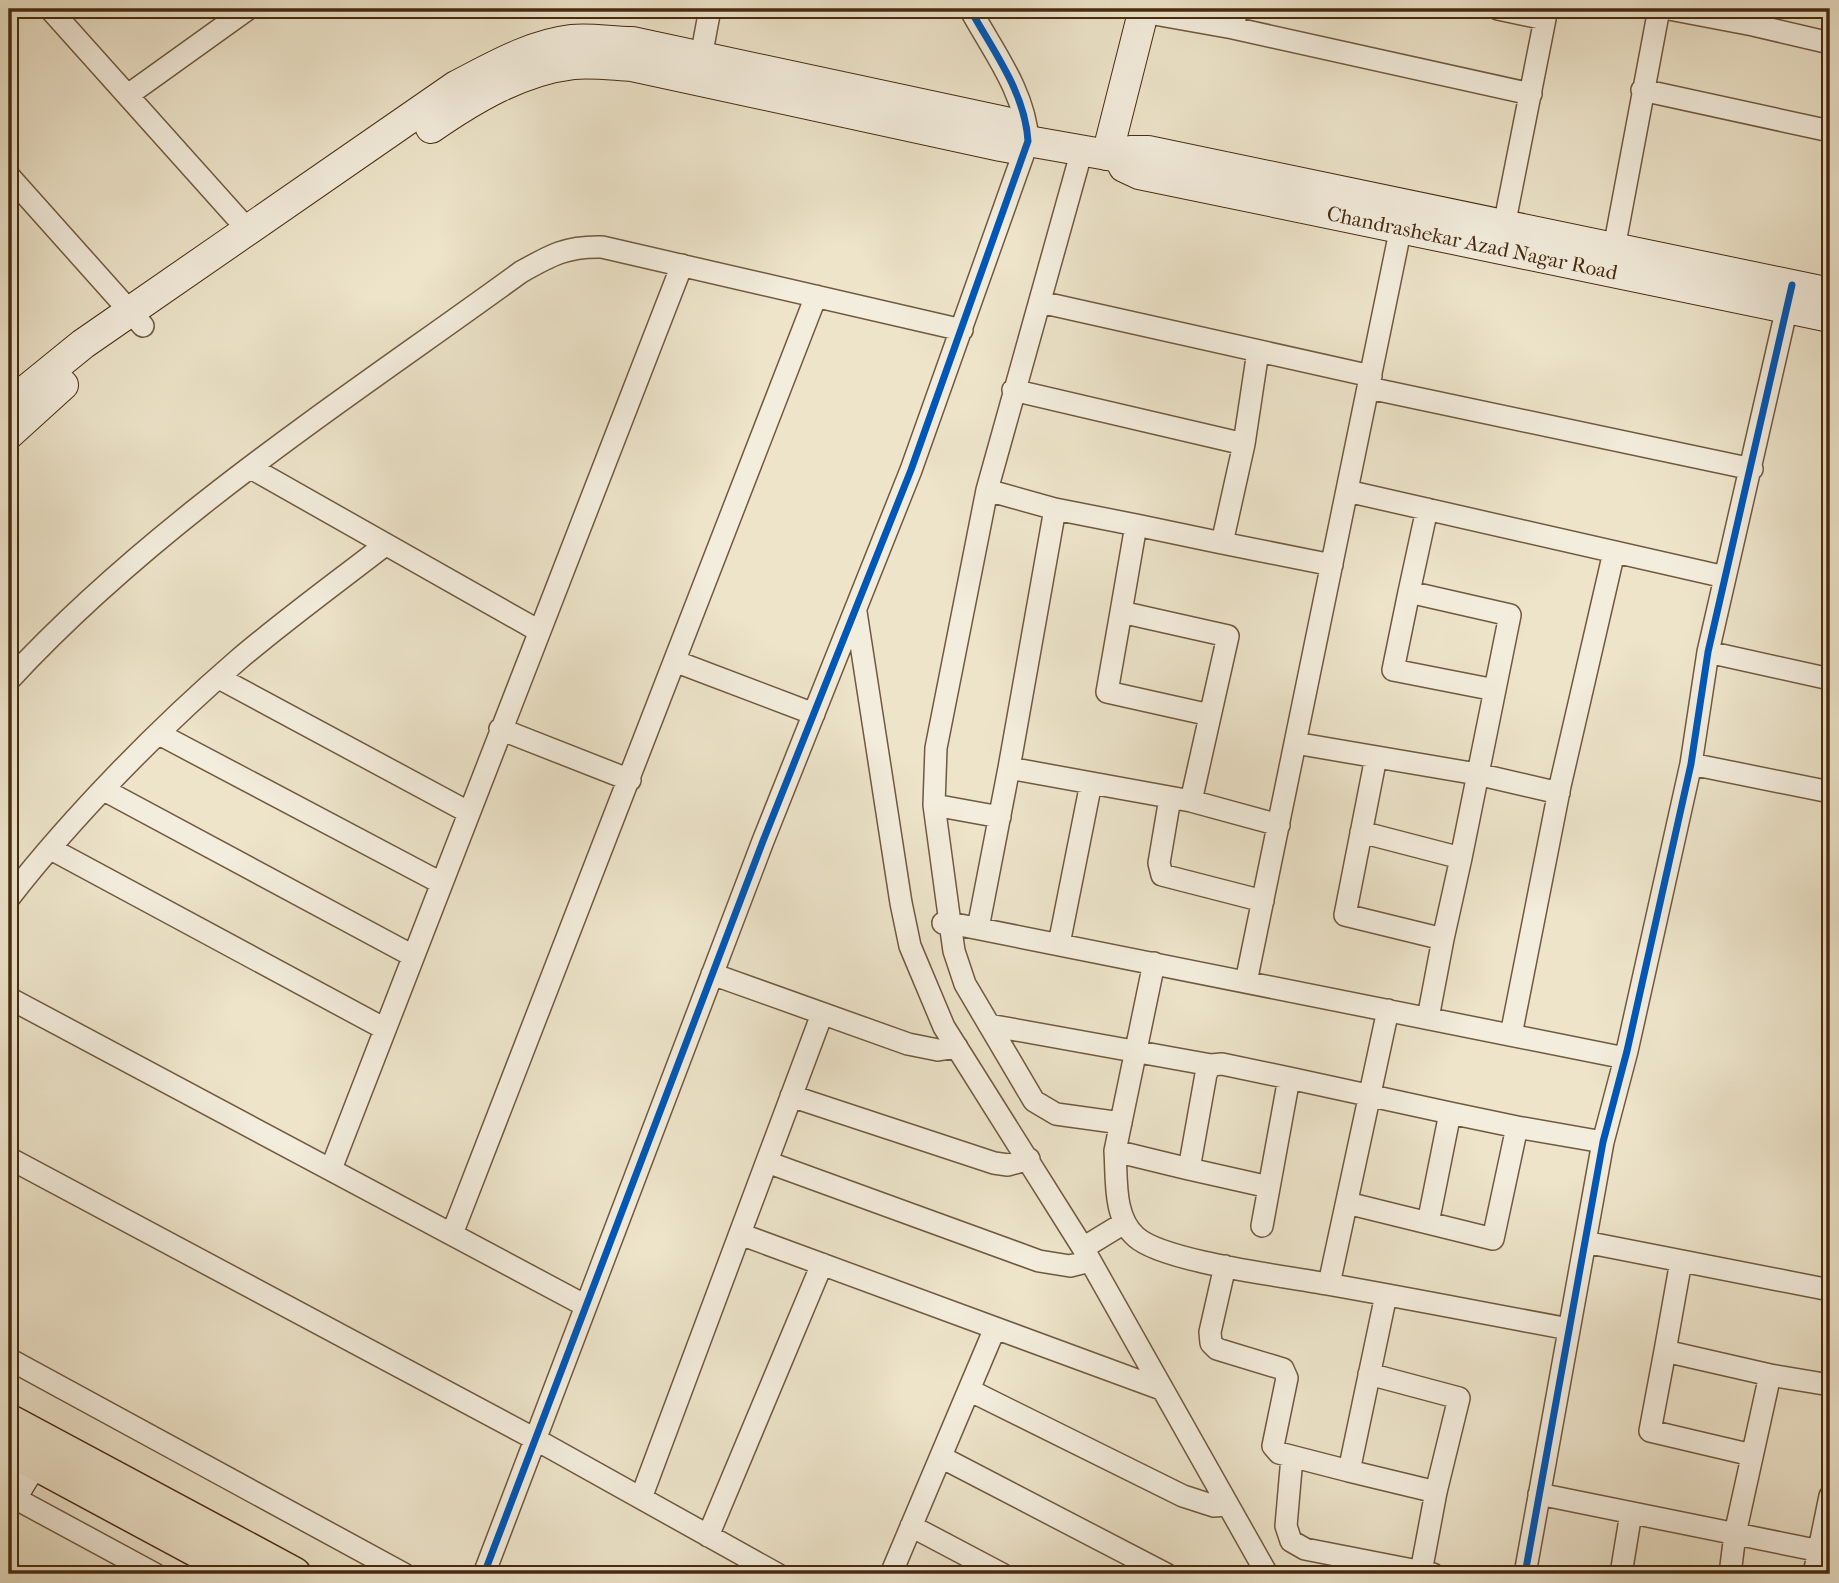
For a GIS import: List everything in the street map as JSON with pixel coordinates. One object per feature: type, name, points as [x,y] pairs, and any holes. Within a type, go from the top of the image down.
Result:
[{"type":"main road","points":[[9,1421],[294,1574]]},
{"type":"main road","points":[[21,1456],[241,1574]]},
{"type":"street","points":[[50,9],[248,230]]},
{"type":"street","points":[[128,95],[219,16],[248,9]]},
{"type":"street","points":[[699,69],[710,9]]},
{"type":"street","points":[[484,1574],[712,974],[856,610],[962,330],[1028,141],[1027,117],[1020,98],[970,9]]},
{"type":"street","points":[[1498,9],[1552,14],[1531,94],[1504,226]]},
{"type":"street","points":[[1612,260],[1659,9]]},
{"type":"street","points":[[1669,9],[1755,17],[1830,43]]},
{"type":"street","points":[[1121,1123],[1056,1114],[1034,1101],[989,1025],[958,968],[941,923],[934,805],[936,748],[987,490],[1013,390],[1040,302],[1103,154],[1144,10],[1235,18],[1531,94]]},
{"type":"street","points":[[9,434],[137,318],[248,230],[456,86],[529,51],[574,40],[632,43],[699,69]]},
{"type":"street","points":[[9,404],[83,344],[137,318],[457,110],[505,84],[542,70],[575,64],[699,69],[1005,121],[1018,128],[1028,141]]},
{"type":"street","points":[[1642,90],[1830,131]]},
{"type":"street","name":"Chandrashekar Azad Nagar Road","points":[[1028,141],[1103,154],[1147,151],[1404,217],[1789,297],[1830,317]]},
{"type":"street","points":[[10,181],[137,318]]},
{"type":"street","points":[[1246,982],[1404,217]]},
{"type":"street","name":"Chandrashekar Azad Nagar Road","points":[[1404,217],[1504,226],[1612,260]]},
{"type":"street","points":[[9,680],[79,608],[138,556],[251,468],[521,272],[551,255],[576,246],[602,247],[962,330]]},
{"type":"street","points":[[331,1169],[682,265]]},
{"type":"street","name":"Chandrashekar Azad Nagar Road","points":[[1789,297],[1830,293]]},
{"type":"street","points":[[452,1234],[677,662],[816,296]]},
{"type":"street","points":[[1525,1574],[1603,1142],[1625,1058],[1691,764],[1708,652],[1752,469],[1789,297]]},
{"type":"street","points":[[1040,302],[1258,351],[1370,382],[1752,469]]},
{"type":"street","points":[[1222,543],[1244,444],[1258,351]]},
{"type":"street","points":[[1013,390],[1244,444]]},
{"type":"street","points":[[251,468],[539,631]]},
{"type":"street","points":[[987,490],[1055,509],[1332,565]]},
{"type":"street","points":[[1347,491],[1724,577]]},
{"type":"street","points":[[978,928],[1055,509]]},
{"type":"street","points":[[1427,509],[1393,670],[1494,691]]},
{"type":"street","points":[[1136,525],[1107,692],[1210,715]]},
{"type":"street","points":[[9,898],[104,790],[219,678],[385,545]]},
{"type":"street","points":[[1511,1035],[1559,793],[1614,552]]},
{"type":"street","points":[[1409,592],[1510,615],[1429,1018]]},
{"type":"street","points":[[856,610],[905,923],[924,985],[957,1047],[1028,1159],[1102,1240],[1161,1389],[1267,1574]]},
{"type":"street","points":[[1121,611],[1228,636],[1210,715],[1159,863],[1162,874],[1263,901]]},
{"type":"street","points":[[1708,652],[1830,679]]},
{"type":"street","points":[[677,662],[814,714]]},
{"type":"street","points":[[219,678],[468,812]]},
{"type":"street","points":[[500,729],[630,780]]},
{"type":"street","points":[[160,735],[441,883]]},
{"type":"street","points":[[1296,743],[1477,774],[1559,793]]},
{"type":"street","points":[[1376,757],[1345,915],[1443,939]]},
{"type":"street","points":[[1691,764],[1830,792]]},
{"type":"street","points":[[1009,768],[1181,799],[1279,825]]},
{"type":"street","points":[[1059,944],[1091,783]]},
{"type":"street","points":[[104,790],[413,956]]},
{"type":"street","points":[[934,805],[1000,817]]},
{"type":"street","points":[[1360,832],[1461,858]]},
{"type":"street","points":[[51,849],[385,1029]]},
{"type":"street","points":[[905,923],[941,923],[978,928],[1625,1058]]},
{"type":"street","points":[[767,1162],[1039,1261],[1070,1266],[1102,1240],[1119,1204],[1115,1151],[1154,963]]},
{"type":"street","points":[[712,974],[908,1045],[938,1050],[957,1047]]},
{"type":"street","points":[[9,998],[586,1306]]},
{"type":"street","points":[[1329,1284],[1388,1010]]},
{"type":"street","points":[[641,1498],[822,1014]]},
{"type":"street","points":[[989,1025],[1211,1065],[1222,1064],[1517,1127],[1603,1142]]},
{"type":"street","points":[[1189,1169],[1206,1074],[1211,1065]]},
{"type":"street","points":[[1262,1226],[1289,1078]]},
{"type":"street","points":[[792,1096],[994,1163],[1008,1165],[1028,1159]]},
{"type":"street","points":[[1428,1223],[1450,1113]]},
{"type":"street","points":[[1347,1203],[1493,1240],[1517,1127]]},
{"type":"street","points":[[1115,1151],[1269,1186]]},
{"type":"street","points":[[9,1158],[535,1439],[777,1574]]},
{"type":"street","points":[[740,1234],[1161,1389]]},
{"type":"street","points":[[1102,1240],[1135,1237],[1153,1249],[1225,1266],[1569,1329]]},
{"type":"street","points":[[1585,1242],[1830,1290]]},
{"type":"street","points":[[1681,1261],[1650,1431],[1752,1455]]},
{"type":"street","points":[[708,1536],[822,1264]]},
{"type":"street","points":[[1225,1266],[1210,1332],[1211,1342],[1217,1349],[1283,1369],[1287,1378],[1273,1446],[1279,1453],[1436,1492]]},
{"type":"street","points":[[1349,1471],[1385,1295]]},
{"type":"street","points":[[891,1574],[995,1328]]},
{"type":"street","points":[[1665,1351],[1770,1375],[1830,1385]]},
{"type":"street","points":[[9,1359],[404,1574]]},
{"type":"street","points":[[1292,1457],[1286,1526],[1291,1541],[1305,1549],[1427,1573],[1436,1492],[1459,1398],[1369,1374]]},
{"type":"street","points":[[1730,1574],[1735,1534],[1770,1375]]},
{"type":"street","points":[[969,1390],[1183,1496],[1214,1506],[1226,1505]]},
{"type":"street","points":[[21,1456],[10,1497],[155,1574]]},
{"type":"street","points":[[941,1457],[1166,1574]]},
{"type":"street","points":[[1539,1494],[1825,1552]]},
{"type":"street","points":[[1814,1574],[1825,1552],[1830,1496]]},
{"type":"street","points":[[1621,1574],[1631,1513]]},
{"type":"street","points":[[912,1526],[1002,1574]]},
{"type":"cycle path","points":[[484,1574],[763,841],[911,470],[1028,141],[1026,123],[1014,89],[970,9]]},
{"type":"cycle path","points":[[1525,1574],[1603,1142],[1627,1051],[1691,764],[1708,652],[1792,285]]}]
